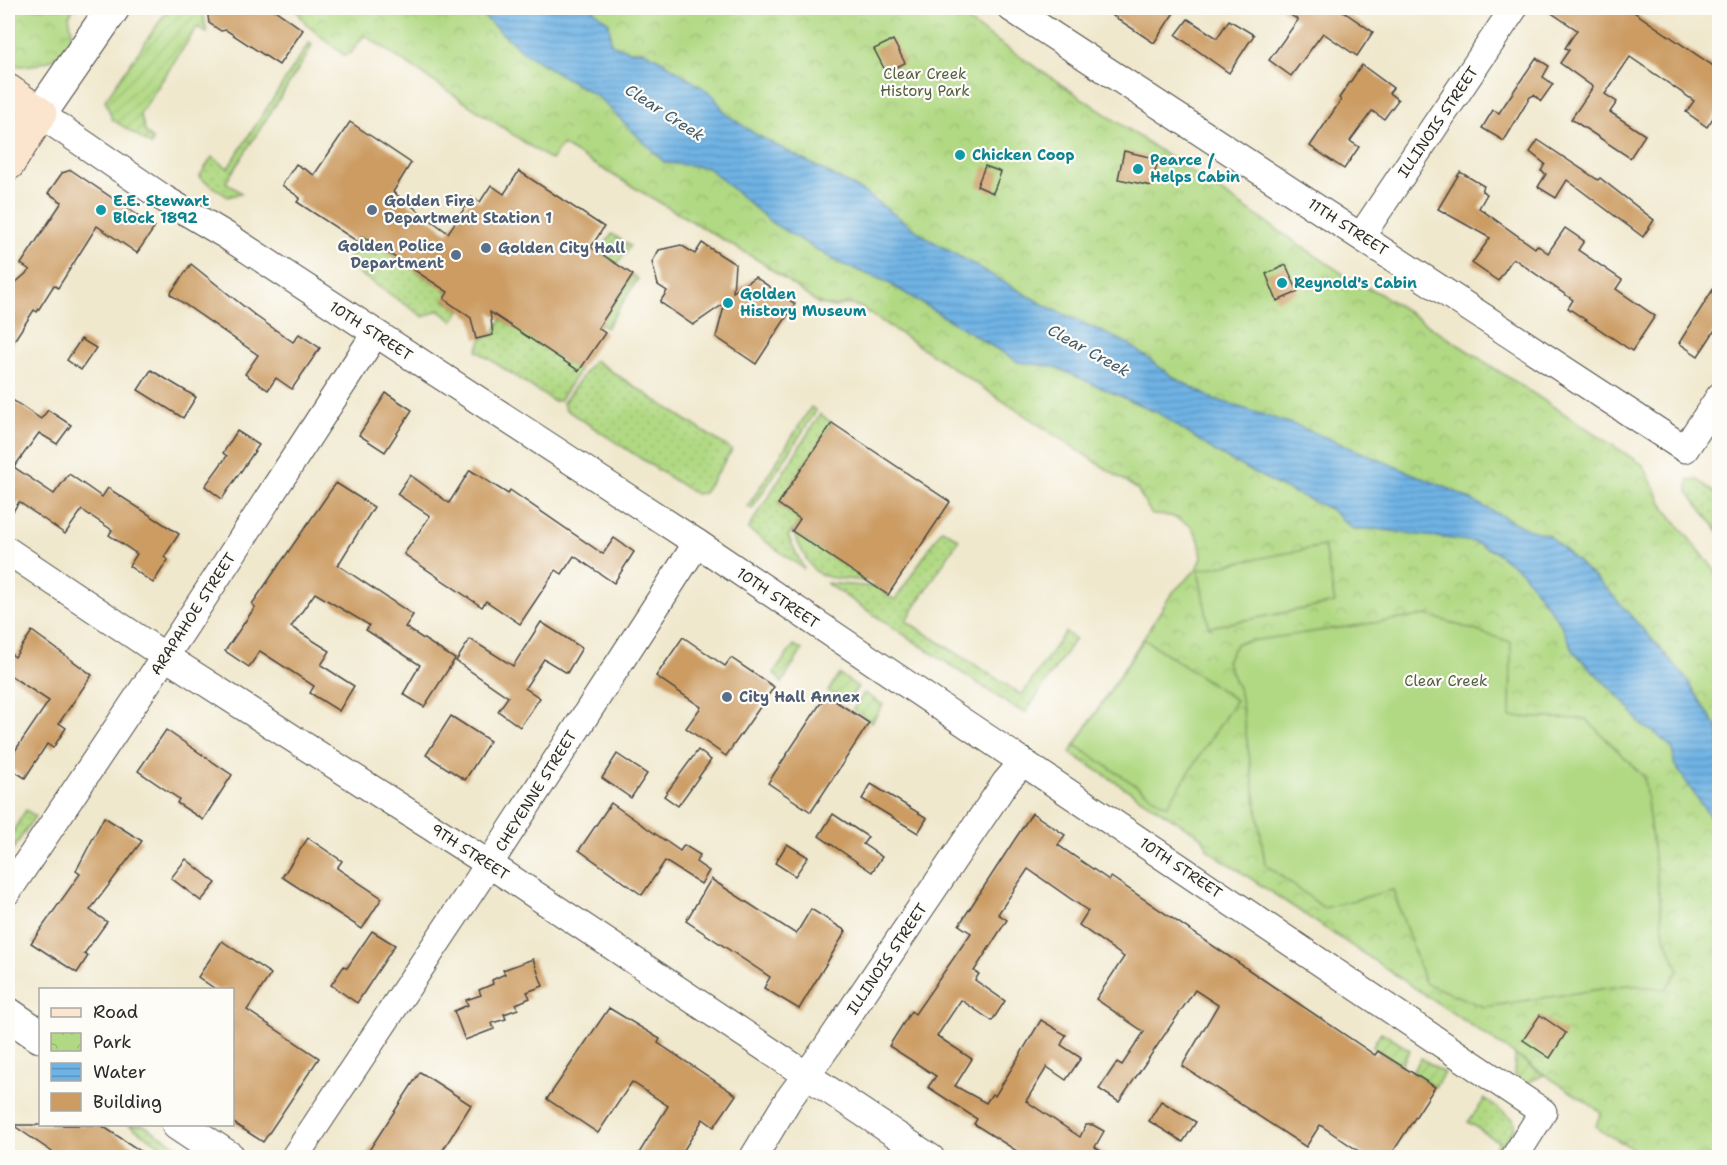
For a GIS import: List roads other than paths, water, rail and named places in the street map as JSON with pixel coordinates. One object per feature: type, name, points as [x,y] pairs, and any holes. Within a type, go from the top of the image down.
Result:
[{"type":"main road","name":"10TH STREET","points":[[8,91],[40,114]]},
{"type":"main road","points":[[8,164],[40,114]]},
{"type":"street","points":[[40,114],[113,8]]},
{"type":"street","name":"11TH STREET","points":[[1011,8],[1042,16],[1361,236],[1684,449],[1719,396]]},
{"type":"street","name":"ILLINOIS STREET","points":[[1361,236],[1514,8]]},
{"type":"street","name":"10TH STREET","points":[[40,114],[154,192],[227,236],[697,543],[1543,1112],[1514,1158]]},
{"type":"street","name":"ARAPAHOE STREET","points":[[8,891],[165,657],[375,334]]},
{"type":"street","name":"CHEYENNE STREET","points":[[294,1158],[489,864],[697,543]]},
{"type":"street","name":"9TH STREET","points":[[8,551],[165,657],[489,864],[931,1158]]},
{"type":"street","name":"ILLINOIS STREET","points":[[753,1158],[1005,783],[1023,762]]},
{"type":"street","points":[[8,1014],[39,1035]]},
{"type":"street","points":[[180,1126],[229,1158]]},
{"type":"water","name":"Clear Creek","points":[[474,8],[591,8],[609,23],[611,44],[630,51],[644,51],[661,60],[713,95],[726,114],[757,135],[862,191],[927,238],[1046,306],[1129,344],[1170,375],[1211,398],[1298,426],[1452,490],[1527,529],[1548,535],[1606,588],[1683,674],[1719,730],[1719,830],[1674,764],[1673,749],[1654,732],[1642,726],[1627,705],[1574,652],[1560,623],[1522,572],[1497,553],[1474,542],[1375,529],[1353,529],[1330,509],[1281,487],[1219,454],[1158,413],[1055,367],[1018,362],[887,282],[839,263],[772,223],[707,167],[665,163],[598,97],[524,53]]},
{"type":"place","name":"Chicken Coop","points":[[960,155]]},
{"type":"place","name":"Pearce / Helps Cabin","points":[[1138,169]]},
{"type":"place","name":"E.E. Stewart Block 1892","points":[[101,210]]},
{"type":"place","name":"Golden Fire Department Station 1","points":[[372,210]]},
{"type":"place","name":"Golden City Hall","points":[[486,248]]},
{"type":"place","name":"Golden Police Department","points":[[456,255]]},
{"type":"place","name":"Reynold's Cabin","points":[[1282,283]]},
{"type":"place","name":"Golden History Museum","points":[[728,303]]},
{"type":"place","name":"City Hall Annex","points":[[727,697]]},
{"type":"park label","name":"Clear Creek History Park","points":[[925,82]]}]
